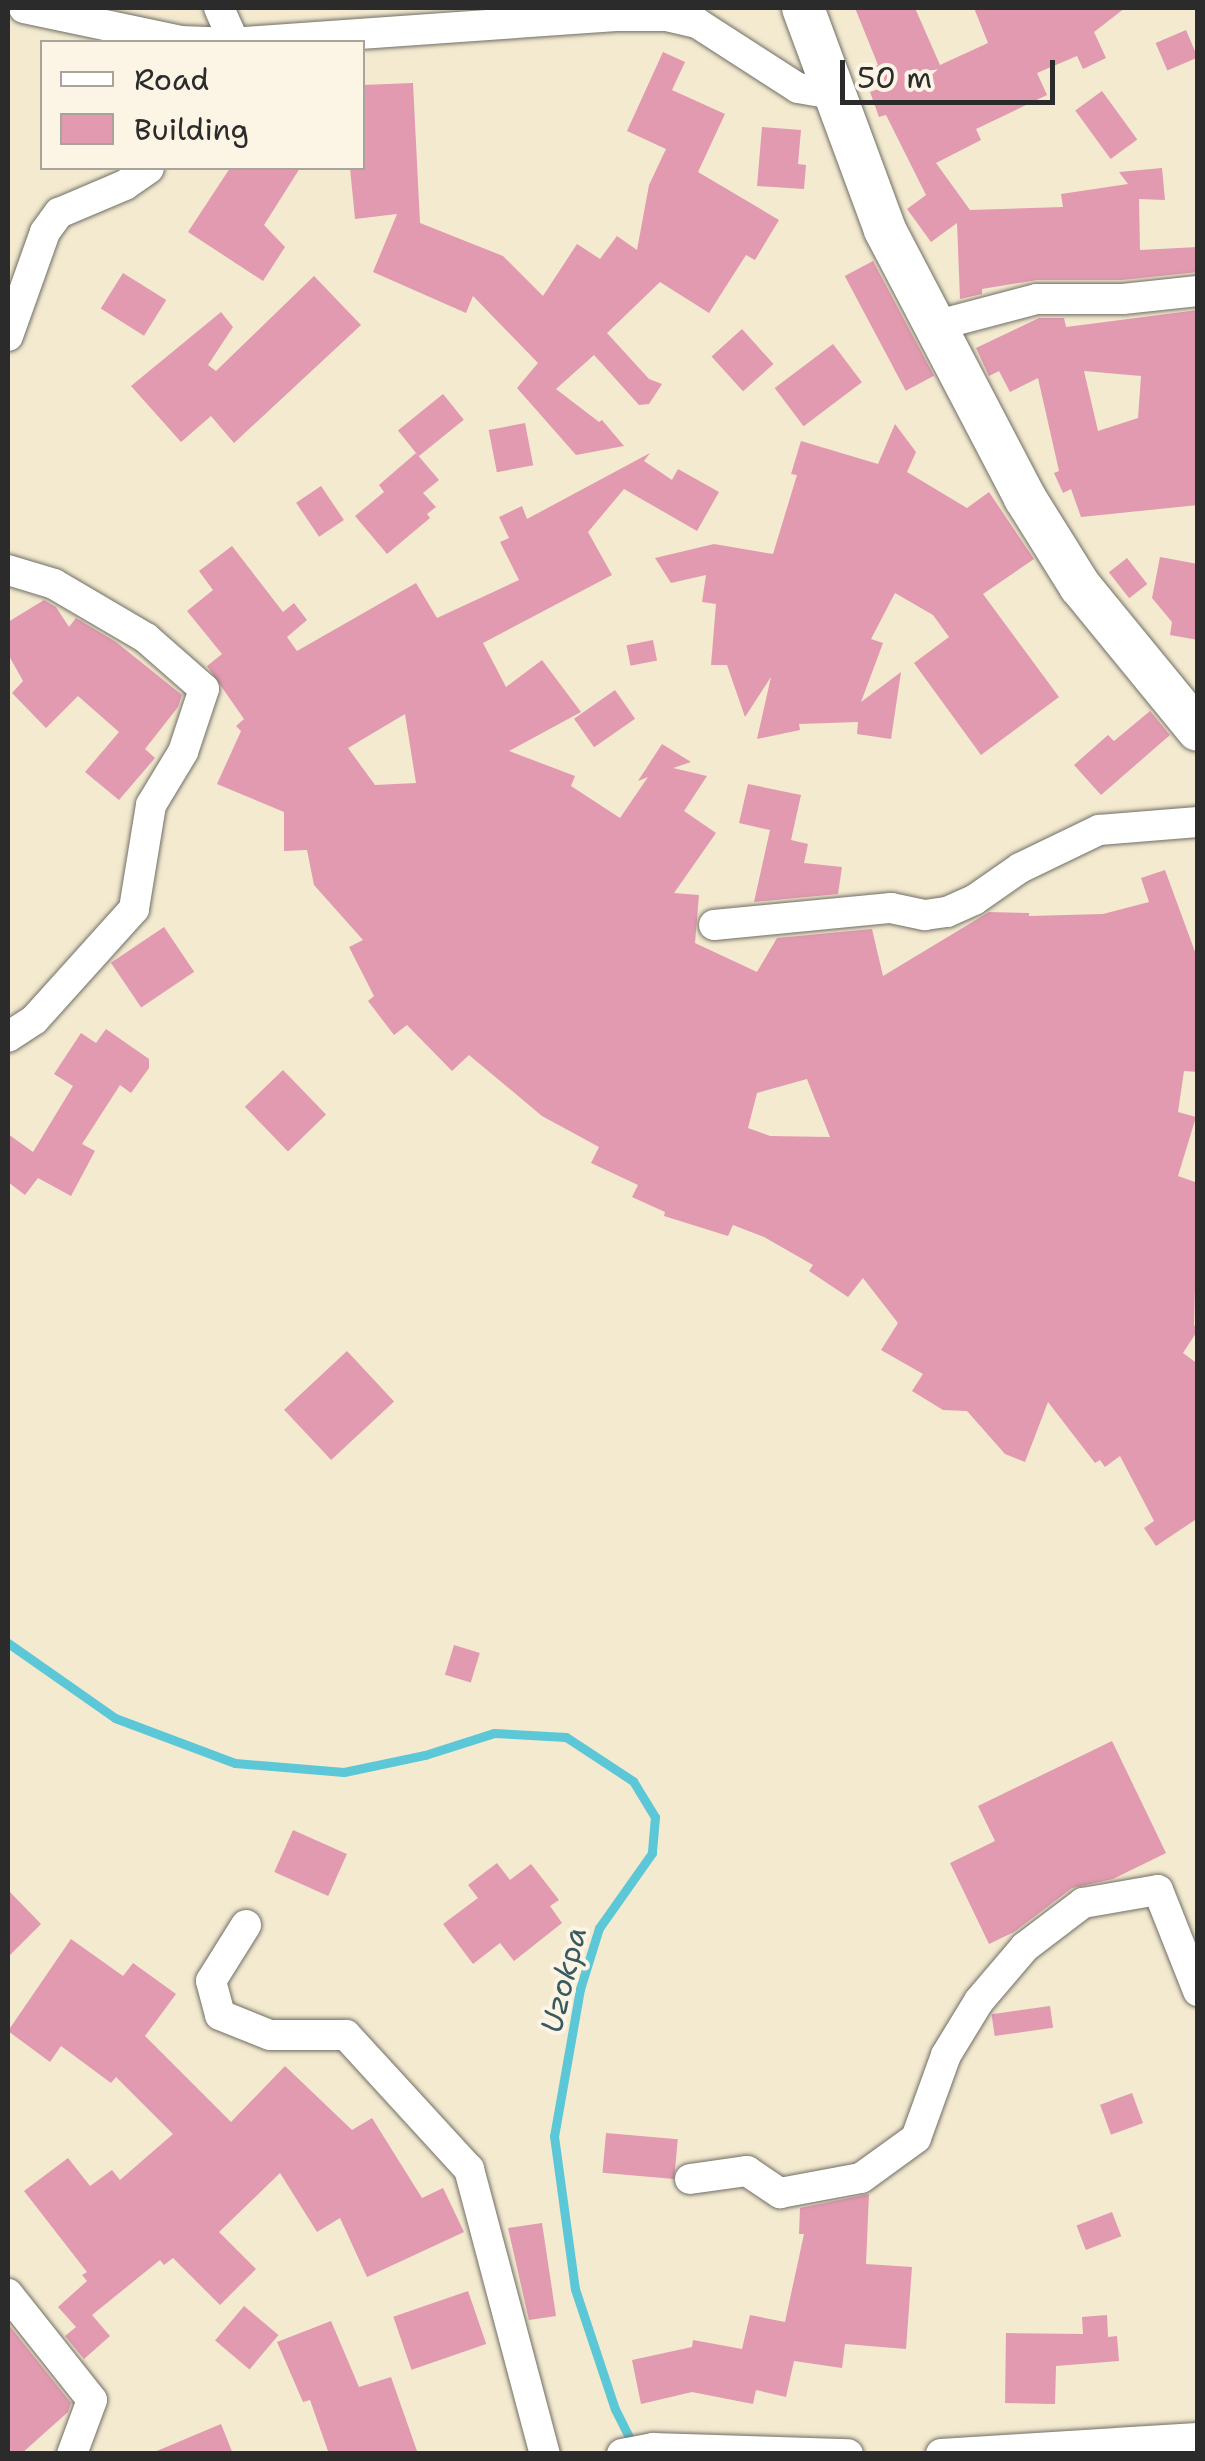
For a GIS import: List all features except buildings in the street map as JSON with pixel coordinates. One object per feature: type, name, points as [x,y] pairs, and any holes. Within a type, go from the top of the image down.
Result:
[{"type":"main road","points":[[803,8],[885,230],[1025,498],[1080,586],[1198,730]]},
{"type":"street","points":[[24,8],[186,40]]},
{"type":"street","points":[[219,8],[233,40]]},
{"type":"street","points":[[274,40],[616,16],[666,16],[696,23],[798,88],[836,94]]},
{"type":"street","points":[[8,336],[45,232],[58,214],[125,185],[146,170]]},
{"type":"street","points":[[934,326],[1037,300],[1123,299],[1198,291]]},
{"type":"street","points":[[8,570],[54,584],[146,638],[204,689],[182,752],[151,805],[134,908],[34,1020],[8,1036]]},
{"type":"street","points":[[714,925],[891,908],[925,915],[946,912],[974,900],[1020,868],[1099,830],[1198,822]]},
{"type":"street","points":[[690,2179],[748,2172],[780,2193],[861,2178],[916,2138],[946,2056],[979,2001],[1025,1947],[1083,1903],[1158,1890],[1198,1991]]},
{"type":"street","points":[[246,1925],[211,1981],[220,2015],[270,2035],[346,2035],[470,2168],[545,2454]]},
{"type":"street","points":[[8,2294],[92,2400],[72,2454]]},
{"type":"street","points":[[941,2454],[1198,2438]]},
{"type":"street","points":[[622,2454],[654,2448],[848,2454]]},
{"type":"waterway","name":"Uzokpa","points":[[8,1643],[115,1718],[235,1763],[344,1772],[425,1755],[494,1733],[566,1737],[633,1781],[655,1817],[652,1853],[599,1928],[580,1989],[554,2136],[575,2289],[615,2409],[634,2447]]}]
